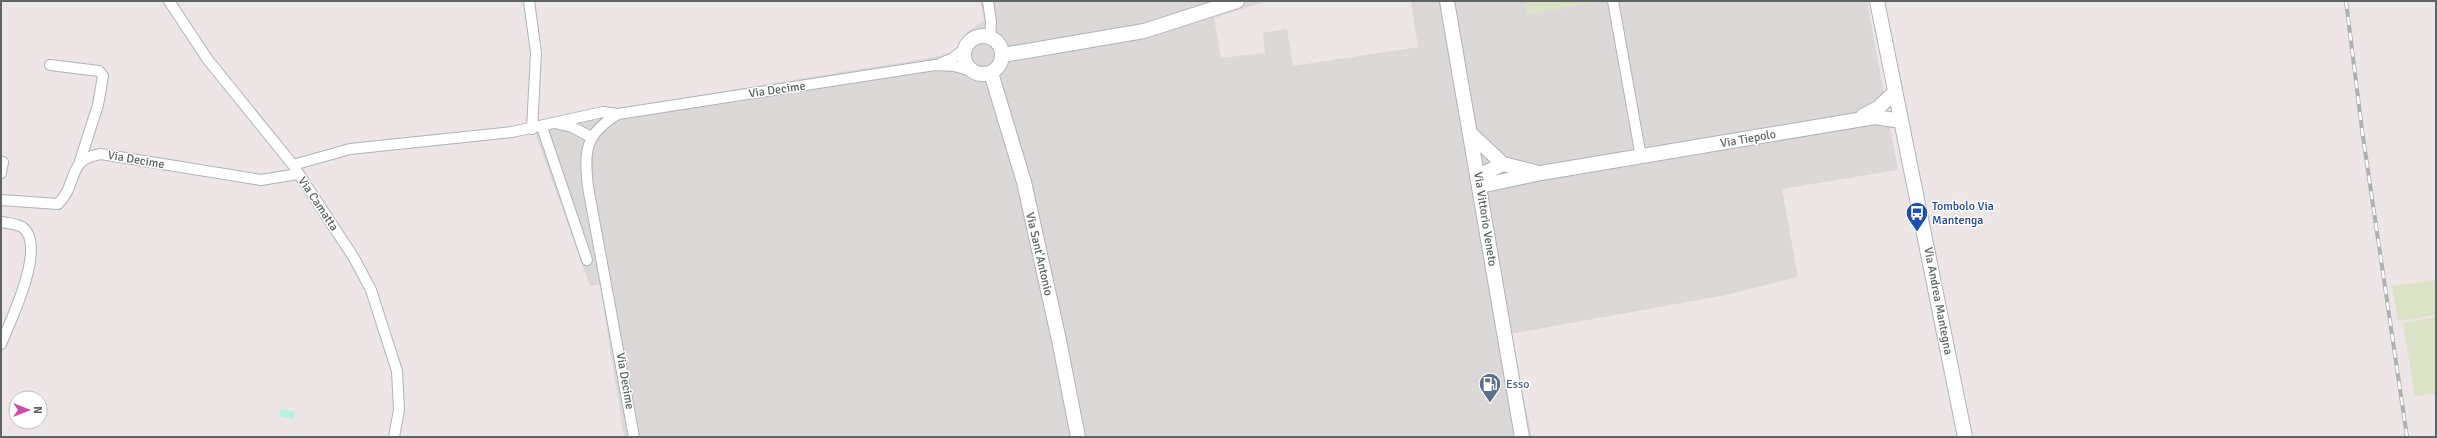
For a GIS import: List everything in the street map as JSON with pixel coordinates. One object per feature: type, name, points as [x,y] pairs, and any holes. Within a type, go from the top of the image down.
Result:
[{"type":"street","name":"Via Camatta","points":[[169,1],[208,60],[295,169],[335,228],[371,290],[397,371],[399,410],[394,437]]},
{"type":"street","points":[[529,1],[536,53],[537,128],[587,260]]},
{"type":"street","points":[[988,1],[991,22],[990,37]]},
{"type":"street","points":[[1003,55],[1144,31],[1237,1]]},
{"type":"street","name":"Via Vittorio Veneto","points":[[1447,1],[1472,135],[1483,216],[1522,437]]},
{"type":"street","points":[[1613,1],[1641,157]]},
{"type":"street","name":"Via Andrea Mantegna","points":[[1877,1],[1895,92],[1893,113],[1965,437]]},
{"type":"street","points":[[977,37],[990,37],[999,44],[1003,55],[998,67],[992,73],[980,74],[972,71],[964,58],[966,48],[970,41],[977,37]]},
{"type":"street","name":"Via Decime","points":[[935,65],[953,58],[966,48]]},
{"type":"street","points":[[1,200],[58,204],[64,198],[80,161],[98,105],[103,76],[100,71],[50,65]]},
{"type":"street","name":"Via Decime","points":[[80,161],[87,156],[101,154],[261,180],[350,149],[537,128],[603,112],[618,114],[935,65],[954,66],[972,71]]},
{"type":"street","name":"Via Sant'Antonio","points":[[992,73],[1024,182],[1059,340],[1078,437]]},
{"type":"street","points":[[1893,113],[1895,92]]},
{"type":"street","name":"Via Tiepolo","points":[[1479,181],[1503,183],[1541,173],[1893,113]]},
{"type":"street","name":"Via Decime","points":[[618,114],[594,134],[585,163],[588,187],[634,437]]},
{"type":"street","points":[[580,117],[594,134]]},
{"type":"street","name":"Via Decime","points":[[554,124],[564,124],[594,134]]},
{"type":"street","name":"Via Tiepolo","points":[[1472,135],[1503,164],[1520,170],[1541,173]]},
{"type":"street","points":[[1,162],[3,162],[1,173]]},
{"type":"street","points":[[1479,181],[1503,164]]},
{"type":"street","points":[[1483,216],[1493,194],[1503,183]]},
{"type":"street","points":[[1,222],[22,226],[28,234],[30,247],[30,259],[25,284],[1,344]]},
{"type":"shaded area","points":[[980,1],[1267,1],[1214,18],[1221,58],[1265,53],[1263,33],[1287,29],[1293,66],[1418,47],[1411,1],[1867,1],[1898,170],[1782,189],[1798,277],[1726,295],[1510,334],[1532,437],[624,437],[600,285],[590,286],[536,136],[536,125],[596,112],[947,55],[955,50],[965,34],[984,20]]},
{"type":"shaded area","points":[[1524,1],[1596,1],[1596,2],[1527,15]]},
{"type":"shaded area","points":[[2436,280],[2436,315],[2398,321],[2392,286]]},
{"type":"shaded area","points":[[2436,317],[2436,393],[2415,396],[2403,323]]},
{"type":"shaded area","points":[[281,409],[295,412],[294,419],[279,416]]},
{"type":"railway","points":[[2346,1],[2362,130],[2407,437]]},
{"type":"place","name":"Tombolo Via Mantenga","points":[[1917,232]]},
{"type":"place","name":"Esso","points":[[1490,404]]}]
